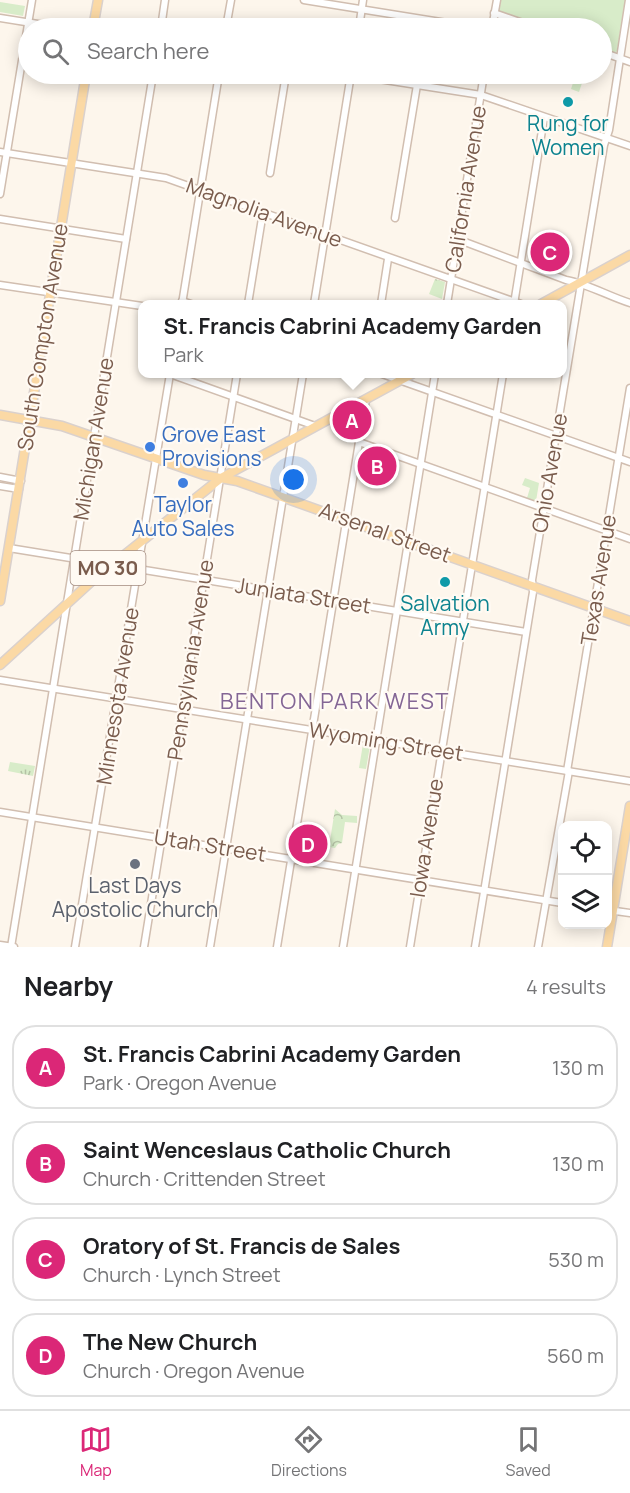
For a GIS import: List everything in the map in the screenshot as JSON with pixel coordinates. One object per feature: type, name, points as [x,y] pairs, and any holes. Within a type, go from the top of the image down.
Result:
[{"type":"main road","points":[[95,18],[98,0]]},
{"type":"main road","name":"South Compton Avenue","points":[[0,601],[84,84]]},
{"type":"main road","points":[[549,300],[630,255]]},
{"type":"main road","name":"MO 30","points":[[0,665],[111,565],[221,478],[404,378]]},
{"type":"main road","name":"Arsenal Street","points":[[0,415],[30,419],[94,436],[204,475],[235,480],[630,621]]},
{"type":"main road","points":[[612,900],[630,806]]},
{"type":"main road","points":[[607,947],[608,929]]},
{"type":"street","points":[[29,18],[32,0]]},
{"type":"street","points":[[162,18],[165,0]]},
{"type":"street","points":[[228,18],[231,0]]},
{"type":"street","points":[[304,0],[417,18]]},
{"type":"street","points":[[361,18],[363,0]]},
{"type":"street","points":[[493,18],[496,0]]},
{"type":"street","name":"Ohio Avenue","points":[[567,372],[629,0]]},
{"type":"street","points":[[494,13],[508,18]]},
{"type":"street","points":[[0,18],[18,21]]},
{"type":"street","points":[[612,55],[630,62]]},
{"type":"street","points":[[0,194],[4,152],[18,77]]},
{"type":"street","name":"Michigan Avenue","points":[[12,947],[151,84]]},
{"type":"street","points":[[182,300],[217,84]]},
{"type":"street","points":[[270,173],[284,84]]},
{"type":"street","points":[[315,300],[348,84]]},
{"type":"street","points":[[411,84],[481,95],[630,146]]},
{"type":"street","name":"California Avenue","points":[[448,300],[483,84]]},
{"type":"street","points":[[395,218],[417,85]]},
{"type":"street","points":[[517,300],[520,263],[544,118]]},
{"type":"street","name":"Magnolia Avenue","points":[[4,152],[166,178],[506,300]]},
{"type":"street","points":[[249,300],[263,212]]},
{"type":"street","points":[[0,219],[126,239]]},
{"type":"street","points":[[457,239],[630,303]]},
{"type":"street","points":[[382,300],[388,259]]},
{"type":"street","points":[[0,285],[138,305]]},
{"type":"street","name":"Minnesota Avenue","points":[[75,947],[169,378]]},
{"type":"street","points":[[181,378],[315,426]]},
{"type":"street","name":"Pennsylvania Avenue","points":[[144,947],[236,378]]},
{"type":"street","points":[[210,947],[302,378]]},
{"type":"street","points":[[394,378],[630,462]]},
{"type":"street","points":[[343,947],[434,378]]},
{"type":"street","name":"Iowa Avenue","points":[[410,947],[502,378]]},
{"type":"street","name":"Ohio Avenue","points":[[475,947],[566,378]]},
{"type":"street","name":"Texas Avenue","points":[[538,947],[545,904],[548,900],[630,388]]},
{"type":"street","points":[[277,947],[366,399]]},
{"type":"street","points":[[359,442],[630,539]]},
{"type":"street","points":[[0,477],[20,485]]},
{"type":"street","points":[[0,486],[20,485]]},
{"type":"street","name":"Juniata Street","points":[[9,548],[526,632]]},
{"type":"street","name":"Wyoming Street","points":[[0,680],[630,781]]},
{"type":"street","name":"Utah Street","points":[[0,812],[558,902]]},
{"type":"street","points":[[612,910],[630,913]]},
{"type":"street","points":[[0,945],[12,947]]},
{"type":"green space","points":[[501,0],[625,0],[615,53],[612,52],[612,18],[518,18],[499,10]]},
{"type":"green space","points":[[0,2],[25,6],[23,16],[0,12]]},
{"type":"green space","points":[[573,84],[582,84],[579,92],[571,89]]},
{"type":"green space","points":[[435,279],[445,282],[442,299],[429,294]]},
{"type":"green space","points":[[525,478],[539,483],[536,501],[527,498],[530,488],[522,485]]},
{"type":"green space","points":[[363,744],[370,746],[366,769],[359,768]]},
{"type":"green space","points":[[10,762],[35,766],[33,776],[8,771]]},
{"type":"green space","points":[[335,809],[342,815],[357,816],[357,823],[345,822],[342,843],[335,848],[329,847]]},
{"type":"place","name":"Rung for Women","points":[[568,102]]},
{"type":"place","name":"Oratory of St. Francis de Sales","points":[[550,252]]},
{"type":"place","name":"St. Francis Cabrini Academy Garden","points":[[352,420]]},
{"type":"place","name":"Grove East Provisions","points":[[150,447]]},
{"type":"place","name":"Saint Wenceslaus Catholic Church","points":[[377,466]]},
{"type":"place","name":"Taylor Auto Sales","points":[[183,483]]},
{"type":"place","name":"Salvation Army","points":[[445,582]]},
{"type":"place","name":"The New Church","points":[[308,844]]},
{"type":"place","name":"Last Days Apostolic Church","points":[[135,864]]},
{"type":"district","name":"BENTON PARK WEST","points":[[335,701]]}]
